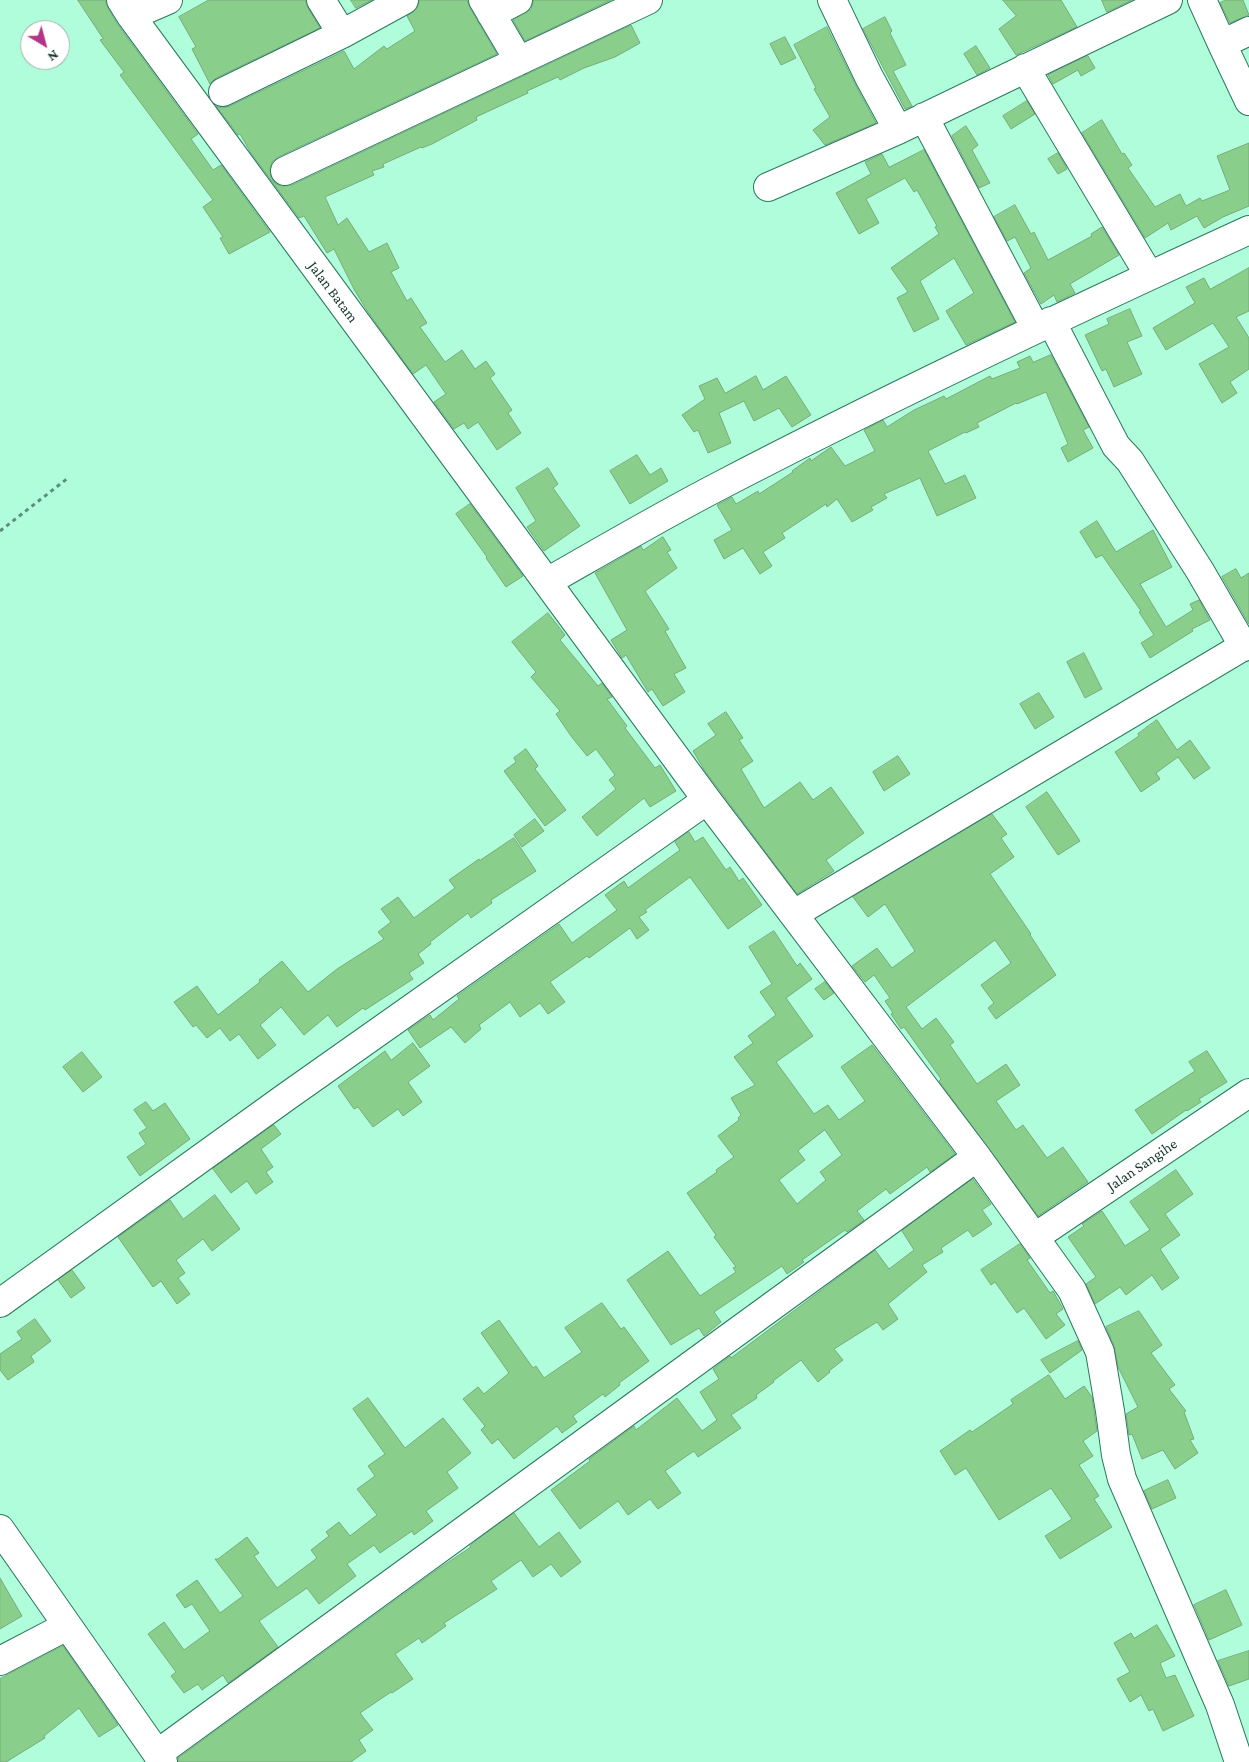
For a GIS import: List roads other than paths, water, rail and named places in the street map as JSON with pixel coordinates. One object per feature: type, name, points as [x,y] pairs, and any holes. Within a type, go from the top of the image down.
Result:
[{"type":"street","points":[[126,8],[168,0]]},
{"type":"street","points":[[321,0],[342,34]]},
{"type":"street","points":[[223,92],[342,34],[404,0]]},
{"type":"street","points":[[518,0],[487,7],[519,61]]},
{"type":"street","points":[[285,171],[648,0]]},
{"type":"street","points":[[768,187],[898,130],[1168,0]]},
{"type":"street","points":[[1202,0],[1249,102]]},
{"type":"street","points":[[834,5],[869,77],[898,130]]},
{"type":"street","name":"Jalan Batam","points":[[126,8],[286,229],[707,800],[977,1157],[1072,1290],[1100,1352],[1116,1455],[1122,1479],[1220,1705],[1239,1762]]},
{"type":"street","points":[[1222,44],[1249,31]]},
{"type":"street","points":[[1025,68],[1149,276]]},
{"type":"street","points":[[794,914],[1246,645],[1130,461],[1116,446],[1043,325],[924,117]]},
{"type":"street","points":[[547,582],[721,485],[1043,325],[1249,230]]},
{"type":"street","points":[[0,1303],[286,1097],[707,800]]},
{"type":"street","name":"Jalan Sangihe","points":[[1035,1237],[1249,1093]]},
{"type":"street","points":[[0,1529],[160,1758],[977,1157]]},
{"type":"street","points":[[0,1661],[67,1626]]}]
